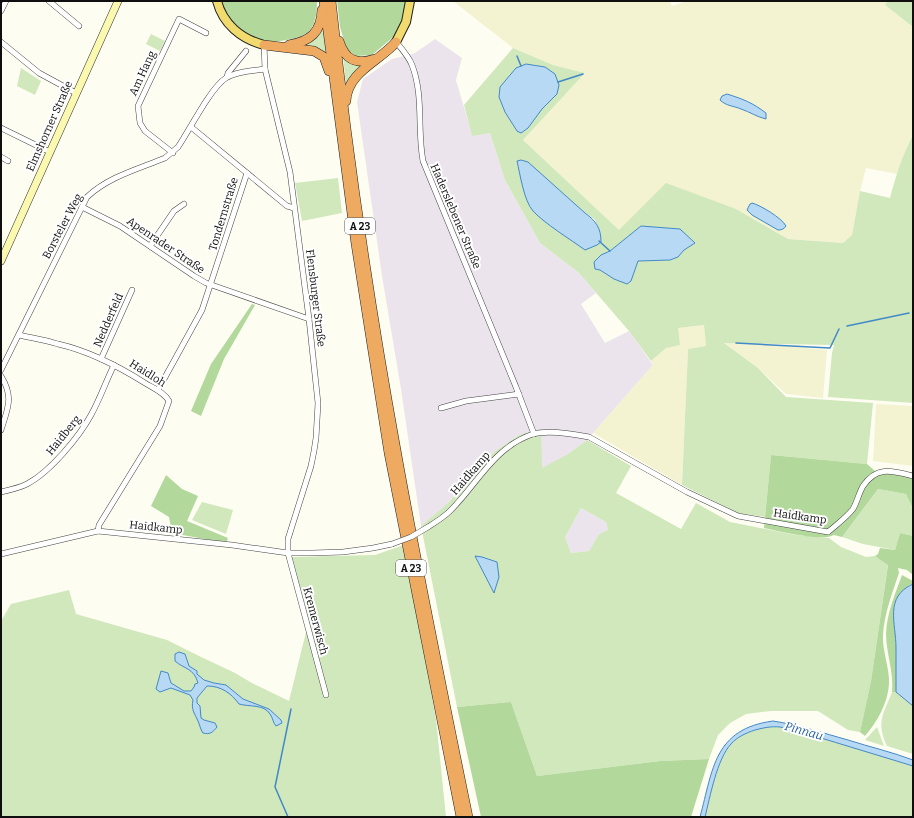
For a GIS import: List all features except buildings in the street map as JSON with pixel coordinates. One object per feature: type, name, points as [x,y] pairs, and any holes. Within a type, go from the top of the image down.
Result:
[{"type":"highway","points":[[283,47],[299,43],[313,35],[319,26],[322,17],[323,1]]},
{"type":"highway","name":"A 23","points":[[323,1],[356,244],[388,446],[461,817]]},
{"type":"highway","name":"A 23","points":[[331,1],[346,128],[367,272],[396,450],[468,817]]},
{"type":"highway","points":[[333,17],[342,50],[350,59],[358,62],[367,62],[380,57]]},
{"type":"highway","points":[[346,128],[346,92],[359,74],[396,42]]},
{"type":"highway","points":[[264,45],[314,51],[324,57],[334,79]]},
{"type":"main road","name":"Elmshorner Straße","points":[[1,261],[118,1]]},
{"type":"main road","points":[[218,1],[221,12],[226,21],[234,30],[243,37],[264,45]]},
{"type":"main road","points":[[396,42],[406,22],[410,1]]},
{"type":"street","points":[[1,11],[6,1]]},
{"type":"street","points":[[49,1],[79,26]]},
{"type":"street","name":"Am Hang","points":[[173,153],[145,131],[140,123],[138,106],[179,19],[206,33]]},
{"type":"street","points":[[1,42],[39,73],[76,92]]},
{"type":"street","name":"Haderslebener Straße","points":[[396,42],[406,54],[412,65],[418,89],[422,161],[519,394],[534,434]]},
{"type":"street","name":"Flensburger Straße","points":[[264,45],[265,69],[290,172],[318,403],[316,438],[311,466],[288,539],[288,553]]},
{"type":"street","name":"Borsteler Weg","points":[[1,370],[87,198],[100,186],[165,158],[173,153],[209,97],[220,82],[227,77],[228,73],[246,51]]},
{"type":"street","points":[[227,77],[265,69]]},
{"type":"street","name":"Tondernstraße","points":[[191,127],[287,206],[294,208]]},
{"type":"street","points":[[1,128],[50,152]]},
{"type":"street","points":[[1,157],[8,161]]},
{"type":"street","name":"Tondernstraße","points":[[158,390],[199,317],[211,285],[246,173]]},
{"type":"street","points":[[150,246],[174,212],[184,204]]},
{"type":"street","name":"Apenrader Straße","points":[[82,207],[120,226],[194,276],[211,285],[309,319]]},
{"type":"street","name":"Nedderfeld","points":[[101,359],[132,290]]},
{"type":"street","name":"Haidloh","points":[[19,336],[58,344],[101,359],[158,390],[167,397],[169,401],[160,426],[99,525],[98,531]]},
{"type":"street","name":"Haidberg","points":[[1,492],[13,490],[28,484],[58,459],[83,428],[92,414],[114,365]]},
{"type":"street","points":[[1,376],[6,384],[10,400],[1,430]]},
{"type":"street","points":[[441,408],[466,401],[519,394]]},
{"type":"street","name":"Haidkamp","points":[[1,554],[98,531],[232,545],[288,553],[343,552],[392,544],[419,533],[449,512],[489,464],[513,444],[534,434],[558,433],[589,437],[687,492],[738,516],[828,532],[844,519],[853,508],[864,485],[874,474],[882,471],[896,471],[913,476]]},
{"type":"street","name":"Kremerwisch","points":[[288,553],[326,695]]},
{"type":"shaded area","points":[[435,39],[462,58],[456,80],[472,135],[490,133],[505,180],[540,243],[579,273],[596,293],[581,304],[605,343],[629,331],[653,365],[587,440],[568,454],[542,469],[519,435],[494,452],[474,472],[446,505],[421,526],[401,389],[382,276],[357,102],[363,79],[392,59],[415,53]]},
{"type":"shaded area","points":[[581,508],[606,522],[608,530],[599,534],[589,551],[571,553],[565,537]]},
{"type":"green space","points":[[222,1],[317,1],[315,20],[308,32],[296,38],[282,41],[265,41],[250,36],[236,27],[226,13]]},
{"type":"green space","points":[[337,1],[405,1],[405,11],[397,34],[372,55],[355,56],[346,47],[340,27]]},
{"type":"green space","points":[[453,1],[670,1],[672,6],[687,1],[887,1],[885,5],[913,27],[913,135],[907,146],[897,174],[866,168],[852,235],[843,243],[788,239],[736,209],[619,230],[523,140],[585,73],[553,65],[513,48]]},
{"type":"green space","points":[[887,1],[913,1],[913,27],[885,5]]},
{"type":"green space","points":[[323,25],[326,55],[300,46]]},
{"type":"green space","points":[[151,34],[165,41],[160,51],[146,44]]},
{"type":"green space","points":[[513,48],[553,65],[585,73],[523,140],[619,230],[666,183],[736,209],[788,239],[843,243],[852,235],[860,191],[890,198],[902,158],[913,135],[913,403],[828,397],[834,345],[724,343],[758,368],[786,397],[873,403],[867,464],[771,455],[765,517],[738,513],[682,485],[688,349],[706,346],[704,325],[678,328],[680,345],[666,348],[651,361],[629,331],[579,273],[540,243],[505,180],[490,133],[472,136],[464,105]],"holes":[[[536,66],[545,67],[557,94],[517,131],[512,122]],[[517,161],[595,220],[601,235],[567,237],[532,210],[527,201]],[[641,226],[660,228],[694,243],[684,250],[678,257],[670,260],[638,261],[631,281],[627,284],[614,279],[600,270],[601,255],[610,251]]]},
{"type":"green space","points":[[343,54],[365,63],[346,86]]},
{"type":"green space","points":[[21,68],[41,81],[35,95],[17,86]]},
{"type":"green space","points":[[338,178],[342,213],[302,221],[295,183]]},
{"type":"green space","points":[[252,304],[255,305],[224,359],[201,416],[191,411],[211,364]]},
{"type":"green space","points":[[704,325],[706,346],[688,349],[682,485],[593,433],[653,365],[651,361],[666,348],[678,328]]},
{"type":"green space","points":[[723,342],[744,342],[827,350],[823,398],[786,394],[758,368]]},
{"type":"green space","points":[[876,404],[913,406],[913,466],[873,461]]},
{"type":"green space","points":[[541,429],[542,468],[568,454],[587,440],[631,466],[616,493],[681,529],[696,503],[730,522],[796,535],[829,538],[841,547],[866,557],[875,556],[888,564],[871,681],[860,732],[848,730],[818,711],[771,711],[746,714],[730,723],[718,735],[709,759],[660,761],[537,776],[511,702],[457,707],[421,526],[448,503],[474,472],[494,452],[519,435]],"holes":[[[581,508],[606,522],[608,530],[599,534],[589,551],[571,553],[565,537]]]},
{"type":"green space","points":[[771,455],[867,464],[875,471],[881,473],[913,478],[913,509],[906,494],[878,489],[842,537],[834,535],[828,537],[811,537],[764,528]]},
{"type":"green space","points":[[166,475],[182,489],[198,496],[187,521],[228,538],[226,543],[172,533],[169,517],[151,506]]},
{"type":"green space","points":[[878,489],[906,494],[913,509],[913,536],[900,533],[895,550],[863,544],[842,537]]},
{"type":"green space","points":[[202,502],[233,510],[226,534],[192,520]]},
{"type":"green space","points":[[900,533],[913,536],[913,575],[907,570],[898,568],[899,573],[891,596],[883,635],[889,678],[887,698],[874,725],[865,736],[860,732],[871,681],[888,565],[875,556],[878,554],[880,548],[895,550]]},
{"type":"green space","points":[[404,545],[436,719],[446,817],[1,817],[1,621],[11,604],[69,590],[76,614],[167,640],[289,701],[309,620],[292,557],[375,555]]},
{"type":"green space","points":[[902,575],[913,581],[913,584],[909,585],[894,605],[896,692],[892,692],[892,677],[886,633],[894,596]]},
{"type":"green space","points":[[892,692],[896,692],[913,706],[913,754],[887,746],[884,738],[881,724]]},
{"type":"green space","points":[[511,702],[537,776],[660,761],[709,759],[691,817],[481,817],[457,707]]},
{"type":"green space","points":[[767,727],[779,727],[798,731],[913,766],[913,817],[705,817],[718,769],[726,751],[731,744],[743,735]]},
{"type":"green space","points":[[877,727],[884,746],[865,740]]},
{"type":"water","points":[[526,64],[545,67],[555,74],[559,85],[557,94],[542,109],[528,128],[521,133],[517,131],[505,112],[499,97],[500,87],[516,68]]},
{"type":"water","points":[[727,94],[757,107],[766,113],[766,119],[722,102],[720,100],[722,96]]},
{"type":"water","points":[[521,160],[528,162],[592,219],[599,229],[601,242],[585,250],[551,226],[533,211],[527,201],[521,180],[517,161]]},
{"type":"water","points":[[752,203],[770,212],[780,219],[786,226],[783,229],[778,230],[752,215],[747,210]]},
{"type":"water","points":[[641,226],[680,229],[695,243],[684,250],[678,257],[670,260],[638,261],[631,281],[627,284],[614,279],[600,270],[595,269],[594,262],[601,255],[610,251]]},
{"type":"water","points":[[475,556],[497,562],[499,577],[494,593]]},
{"type":"water","points":[[913,584],[913,706],[896,692],[896,639],[894,612],[895,603],[898,596],[904,589]]},
{"type":"water","points":[[179,652],[185,654],[189,666],[197,671],[197,674],[204,680],[226,685],[243,699],[269,709],[281,720],[282,723],[276,726],[270,714],[264,709],[256,706],[239,704],[225,691],[217,687],[207,686],[197,698],[197,703],[200,706],[201,718],[215,723],[217,727],[211,733],[203,733],[193,711],[193,700],[190,695],[171,688],[160,692],[156,689],[161,671],[168,673],[171,683],[184,691],[191,691],[195,684],[198,683],[194,674],[175,661],[175,654]]},
{"type":"water","name":"Pinnau","points":[[773,721],[811,729],[897,754],[913,760],[913,766],[782,727],[767,727],[758,729],[739,737],[726,751],[718,768],[705,817],[700,817],[713,768],[719,754],[727,742],[753,725]]},
{"type":"waterway","points":[[517,56],[521,66]]},
{"type":"waterway","points":[[558,82],[583,74]]},
{"type":"waterway","points":[[599,241],[610,251]]},
{"type":"waterway","points":[[847,326],[909,313]]},
{"type":"waterway","points":[[736,343],[830,348],[839,329]]},
{"type":"waterway","points":[[288,817],[275,787],[291,709]]}]
